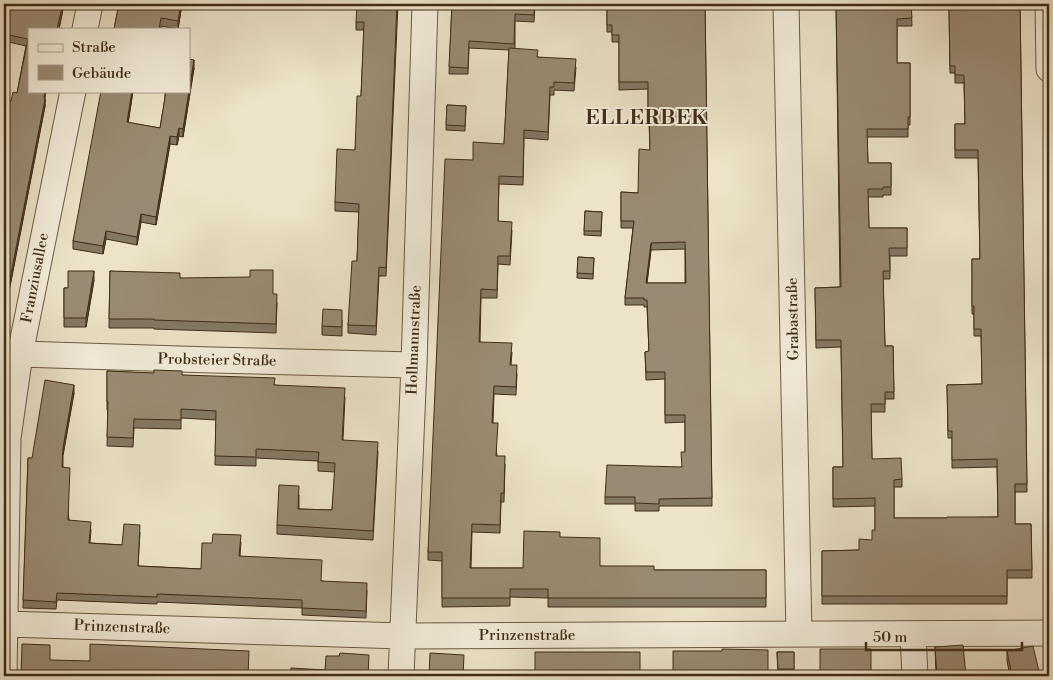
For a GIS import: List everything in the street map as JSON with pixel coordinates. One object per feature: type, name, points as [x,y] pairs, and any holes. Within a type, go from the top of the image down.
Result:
[{"type":"street","points":[[85,28],[90,4]]},
{"type":"street","name":"Hollmannstraße","points":[[401,676],[414,365],[425,4]]},
{"type":"street","name":"Grabastraße","points":[[786,4],[799,634]]},
{"type":"street","points":[[1048,4],[1049,69]]},
{"type":"street","name":"Franziusallee","points":[[4,676],[8,438],[20,354],[73,92]]},
{"type":"street","name":"Probsteier Straße","points":[[20,354],[414,365]]},
{"type":"street","name":"Prinzenstraße","points":[[5,624],[403,636],[1049,633]]},
{"type":"street","points":[[912,634],[916,676]]},
{"type":"building","points":[[9,4],[63,4],[57,28],[28,28],[28,39],[4,34]]},
{"type":"building","points":[[119,4],[181,4],[178,21],[161,18],[159,28],[114,28]]},
{"type":"building","points":[[357,4],[397,4],[386,268],[379,267],[376,326],[348,325],[352,261],[357,261],[359,204],[335,202],[337,149],[355,150],[357,96],[361,96],[364,22],[356,22]]},
{"type":"building","points":[[452,4],[535,4],[534,15],[515,14],[514,44],[469,41],[468,68],[449,67]]},
{"type":"building","points":[[607,4],[705,4],[712,498],[659,499],[659,504],[635,503],[635,497],[605,497],[607,465],[682,467],[681,452],[685,452],[685,415],[665,415],[665,372],[646,372],[645,352],[649,351],[647,300],[644,300],[644,298],[625,298],[634,221],[621,221],[621,192],[638,193],[639,149],[650,150],[648,82],[619,82],[619,35],[612,35],[612,25],[607,25]],"holes":[[[685,242],[686,283],[646,283],[651,243]]]},
{"type":"building","points":[[836,4],[911,4],[912,18],[897,19],[897,63],[910,63],[910,117],[908,117],[908,129],[867,129],[868,163],[891,163],[891,187],[868,189],[869,228],[907,228],[907,248],[889,248],[890,271],[883,271],[885,346],[893,346],[894,392],[885,392],[885,404],[871,404],[872,459],[901,458],[902,479],[894,480],[894,518],[947,518],[998,517],[997,459],[952,460],[952,431],[948,431],[947,385],[982,384],[981,329],[974,329],[974,306],[972,306],[972,259],[980,259],[978,150],[955,150],[955,124],[965,124],[964,75],[955,75],[955,66],[950,66],[949,8],[960,8],[960,4],[1020,4],[1027,484],[1015,484],[1015,524],[1031,524],[1032,570],[1007,570],[1007,596],[822,596],[822,551],[859,550],[859,539],[872,540],[872,530],[875,530],[875,498],[833,499],[833,467],[843,467],[841,340],[816,340],[815,288],[841,287]]},
{"type":"building","points":[[28,39],[28,92],[45,92],[45,99],[4,310],[4,100],[11,101],[13,92],[17,93]]},
{"type":"building","points":[[509,48],[538,50],[537,57],[576,59],[574,83],[554,82],[554,87],[550,87],[548,132],[524,130],[523,177],[499,176],[498,221],[512,222],[510,256],[498,256],[497,290],[481,289],[479,342],[512,343],[510,365],[517,365],[516,387],[494,386],[492,423],[498,423],[496,456],[505,456],[504,493],[501,493],[500,525],[472,524],[470,568],[523,568],[524,531],[560,532],[560,537],[600,538],[600,566],[654,566],[654,570],[766,570],[766,598],[548,598],[548,589],[510,589],[510,598],[442,598],[442,552],[428,552],[445,159],[473,160],[473,142],[504,144]]},
{"type":"building","points":[[190,59],[194,60],[190,84]]},
{"type":"building","points":[[101,92],[132,92],[127,122],[160,128],[166,92],[189,92],[183,129],[179,128],[177,137],[170,136],[156,217],[141,214],[137,237],[106,231],[103,246],[73,241]]},
{"type":"building","points":[[447,105],[466,106],[465,126],[446,125]]},
{"type":"building","points":[[585,211],[602,212],[601,231],[584,231]]},
{"type":"building","points":[[578,257],[594,258],[593,274],[577,273]]},
{"type":"building","points":[[250,270],[273,270],[273,294],[277,294],[276,324],[109,319],[110,271],[180,273],[180,278],[250,277]]},
{"type":"building","points":[[68,271],[94,271],[86,318],[64,318],[64,288],[68,288]]},
{"type":"building","points":[[323,309],[342,310],[342,327],[322,326]]},
{"type":"building","points":[[154,370],[182,371],[182,375],[275,378],[274,385],[345,388],[342,440],[378,442],[373,531],[277,525],[279,485],[299,486],[298,509],[332,510],[335,463],[318,462],[319,452],[256,449],[256,457],[215,456],[216,411],[181,409],[181,420],[134,419],[133,438],[107,437],[107,371],[154,373]]},
{"type":"building","points":[[45,380],[74,385],[63,448],[62,467],[70,468],[68,520],[91,522],[89,543],[122,545],[124,524],[140,525],[138,566],[201,569],[202,543],[212,543],[213,534],[241,535],[239,556],[322,560],[321,581],[367,583],[366,611],[302,608],[302,600],[157,594],[157,597],[57,593],[56,602],[23,600],[28,458],[32,458]]},
{"type":"building","points":[[22,644],[50,645],[50,660],[90,661],[90,644],[249,651],[248,676],[21,676]]},
{"type":"building","points":[[963,645],[966,676],[937,676],[935,647]]},
{"type":"building","points":[[1033,646],[1040,676],[1012,676],[1007,651]]},
{"type":"building","points":[[722,649],[768,650],[768,676],[673,676],[673,651],[722,651]]},
{"type":"building","points":[[820,649],[871,649],[871,676],[820,676]]},
{"type":"building","points":[[535,652],[640,652],[640,676],[535,676]]},
{"type":"building","points":[[777,652],[794,652],[794,669],[778,669]]},
{"type":"building","points":[[340,653],[369,655],[368,676],[291,676],[291,668],[325,670],[326,656],[339,656]]},
{"type":"building","points":[[430,653],[464,655],[463,676],[429,676]]},
{"type":"district","name":"ELLERBEK","points":[[647,118]]}]
